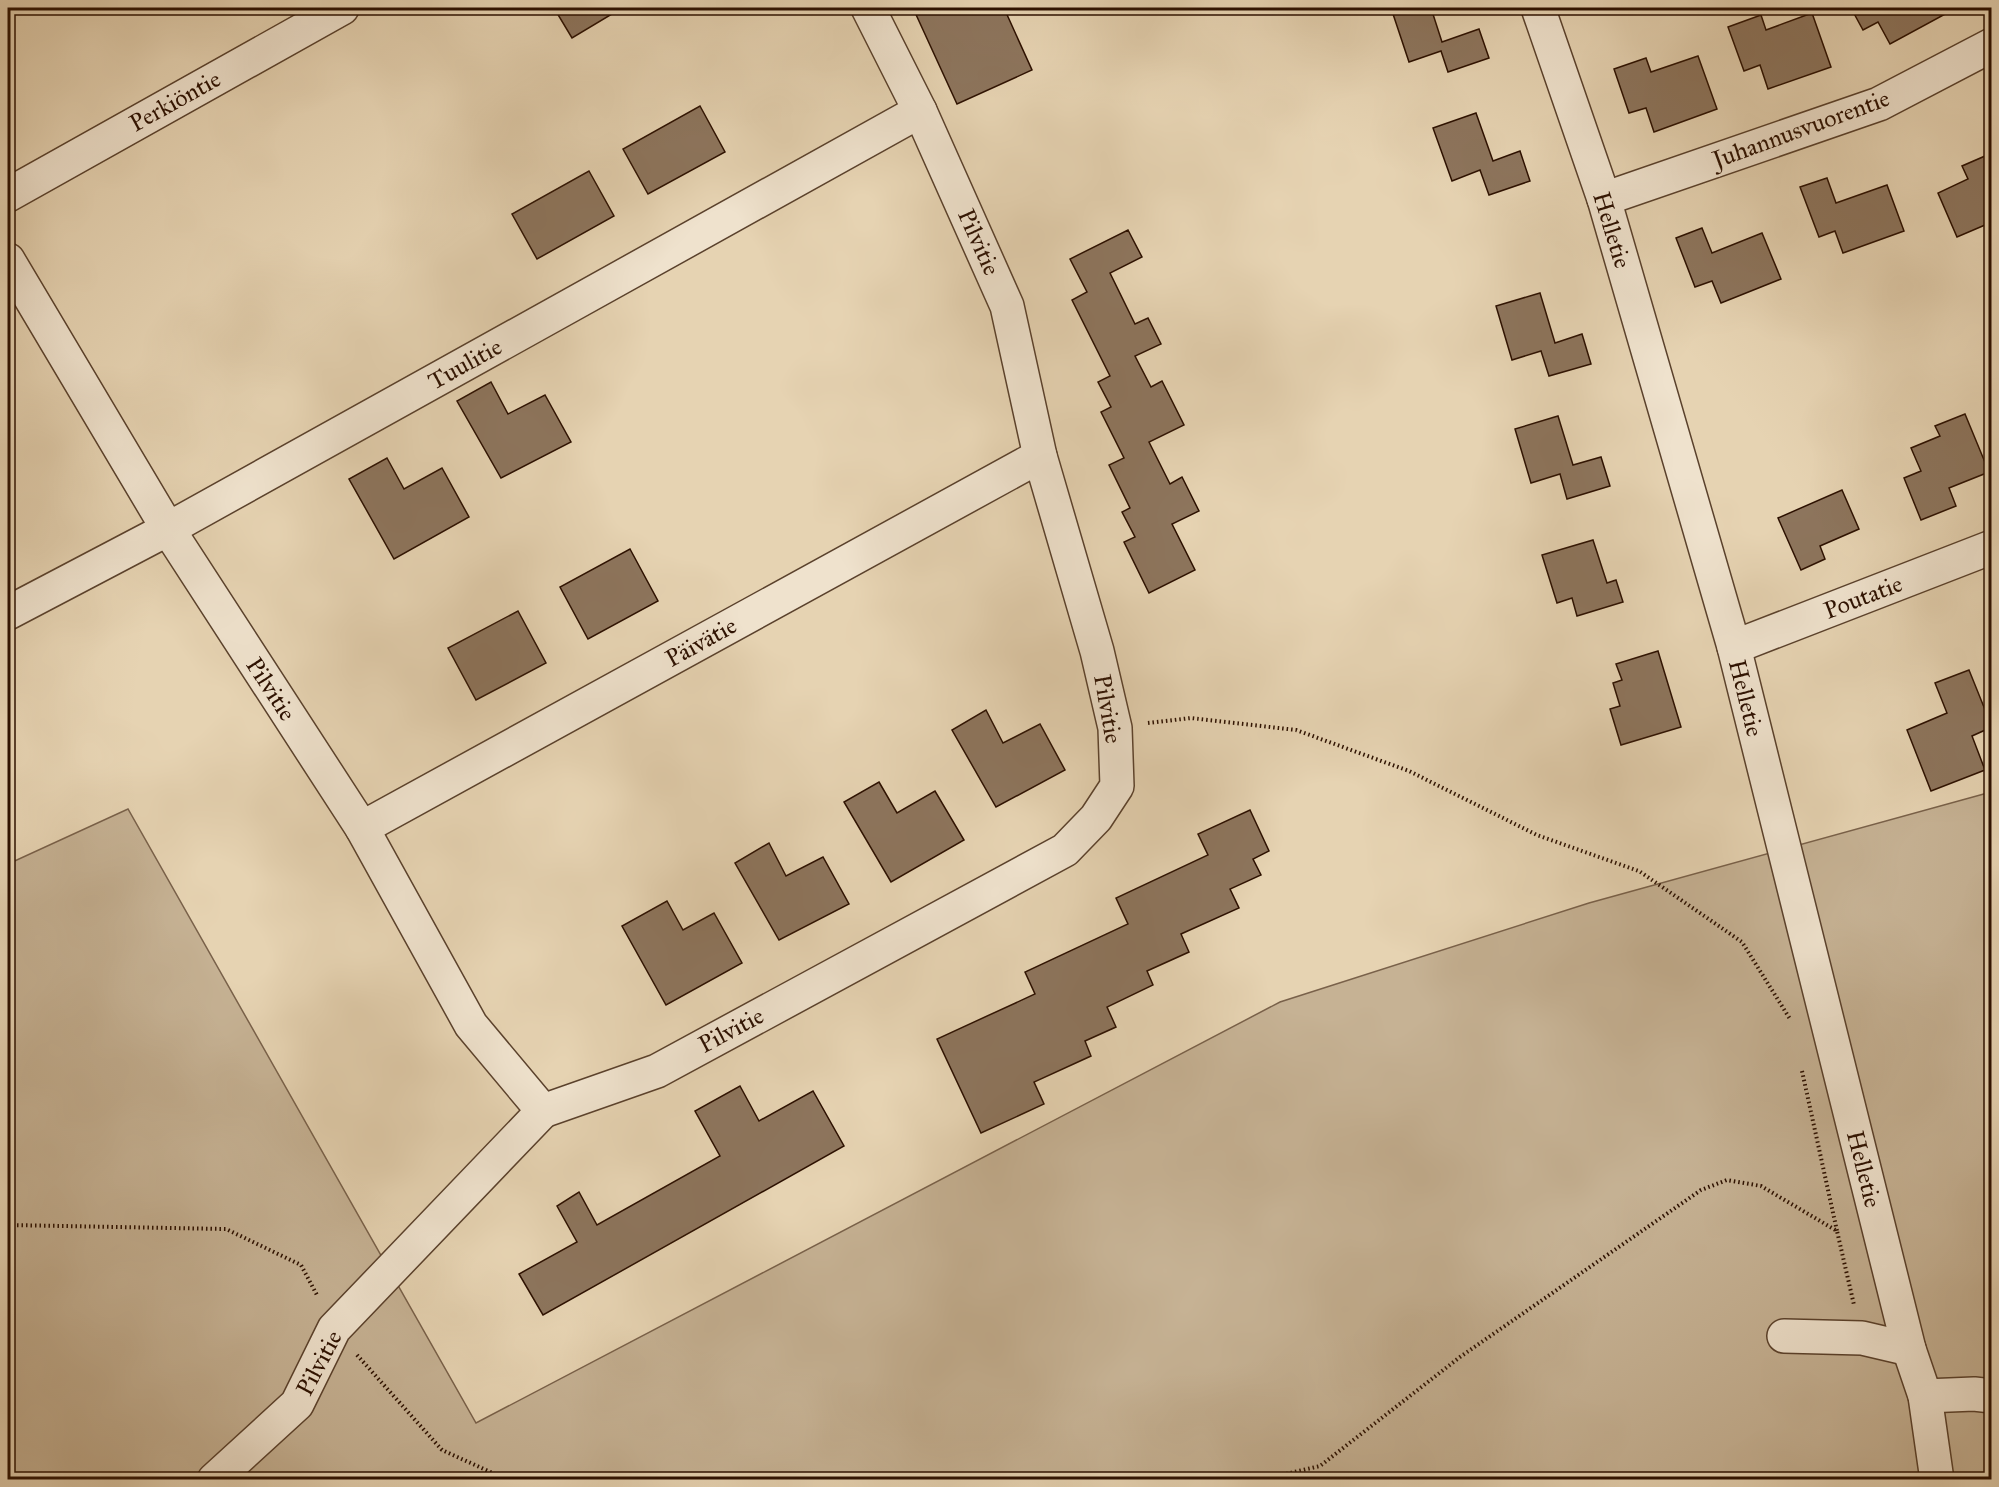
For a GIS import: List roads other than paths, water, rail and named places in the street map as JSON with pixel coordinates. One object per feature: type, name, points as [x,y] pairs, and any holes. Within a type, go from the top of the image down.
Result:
[{"type":"street","name":"Perkiöntie","points":[[8,195],[342,8]]},
{"type":"street","name":"Pilvitie","points":[[214,1479],[297,1404],[334,1329],[543,1111],[657,1071],[1065,850],[1096,818],[1117,786],[1115,728],[1097,651],[1040,456],[1007,306],[920,111],[868,8]]},
{"type":"street","name":"Helletie","points":[[1538,8],[1604,199],[1734,646],[1910,1349],[1925,1396],[1937,1479]]},
{"type":"street","name":"Juhannusvuorentie","points":[[1604,199],[1879,104],[1992,45]]},
{"type":"street","name":"Tuulitie","points":[[8,613],[168,529],[920,111]]},
{"type":"street","name":"Pilvitie","points":[[8,260],[168,529],[362,828],[471,1025],[543,1111]]},
{"type":"street","name":"Päivätie","points":[[362,828],[1040,456]]},
{"type":"street","name":"Poutatie","points":[[1734,646],[1992,547]]},
{"type":"street","points":[[1784,1336],[1862,1338],[1910,1349]]},
{"type":"street","points":[[1925,1396],[1974,1394],[1992,1396]]}]
